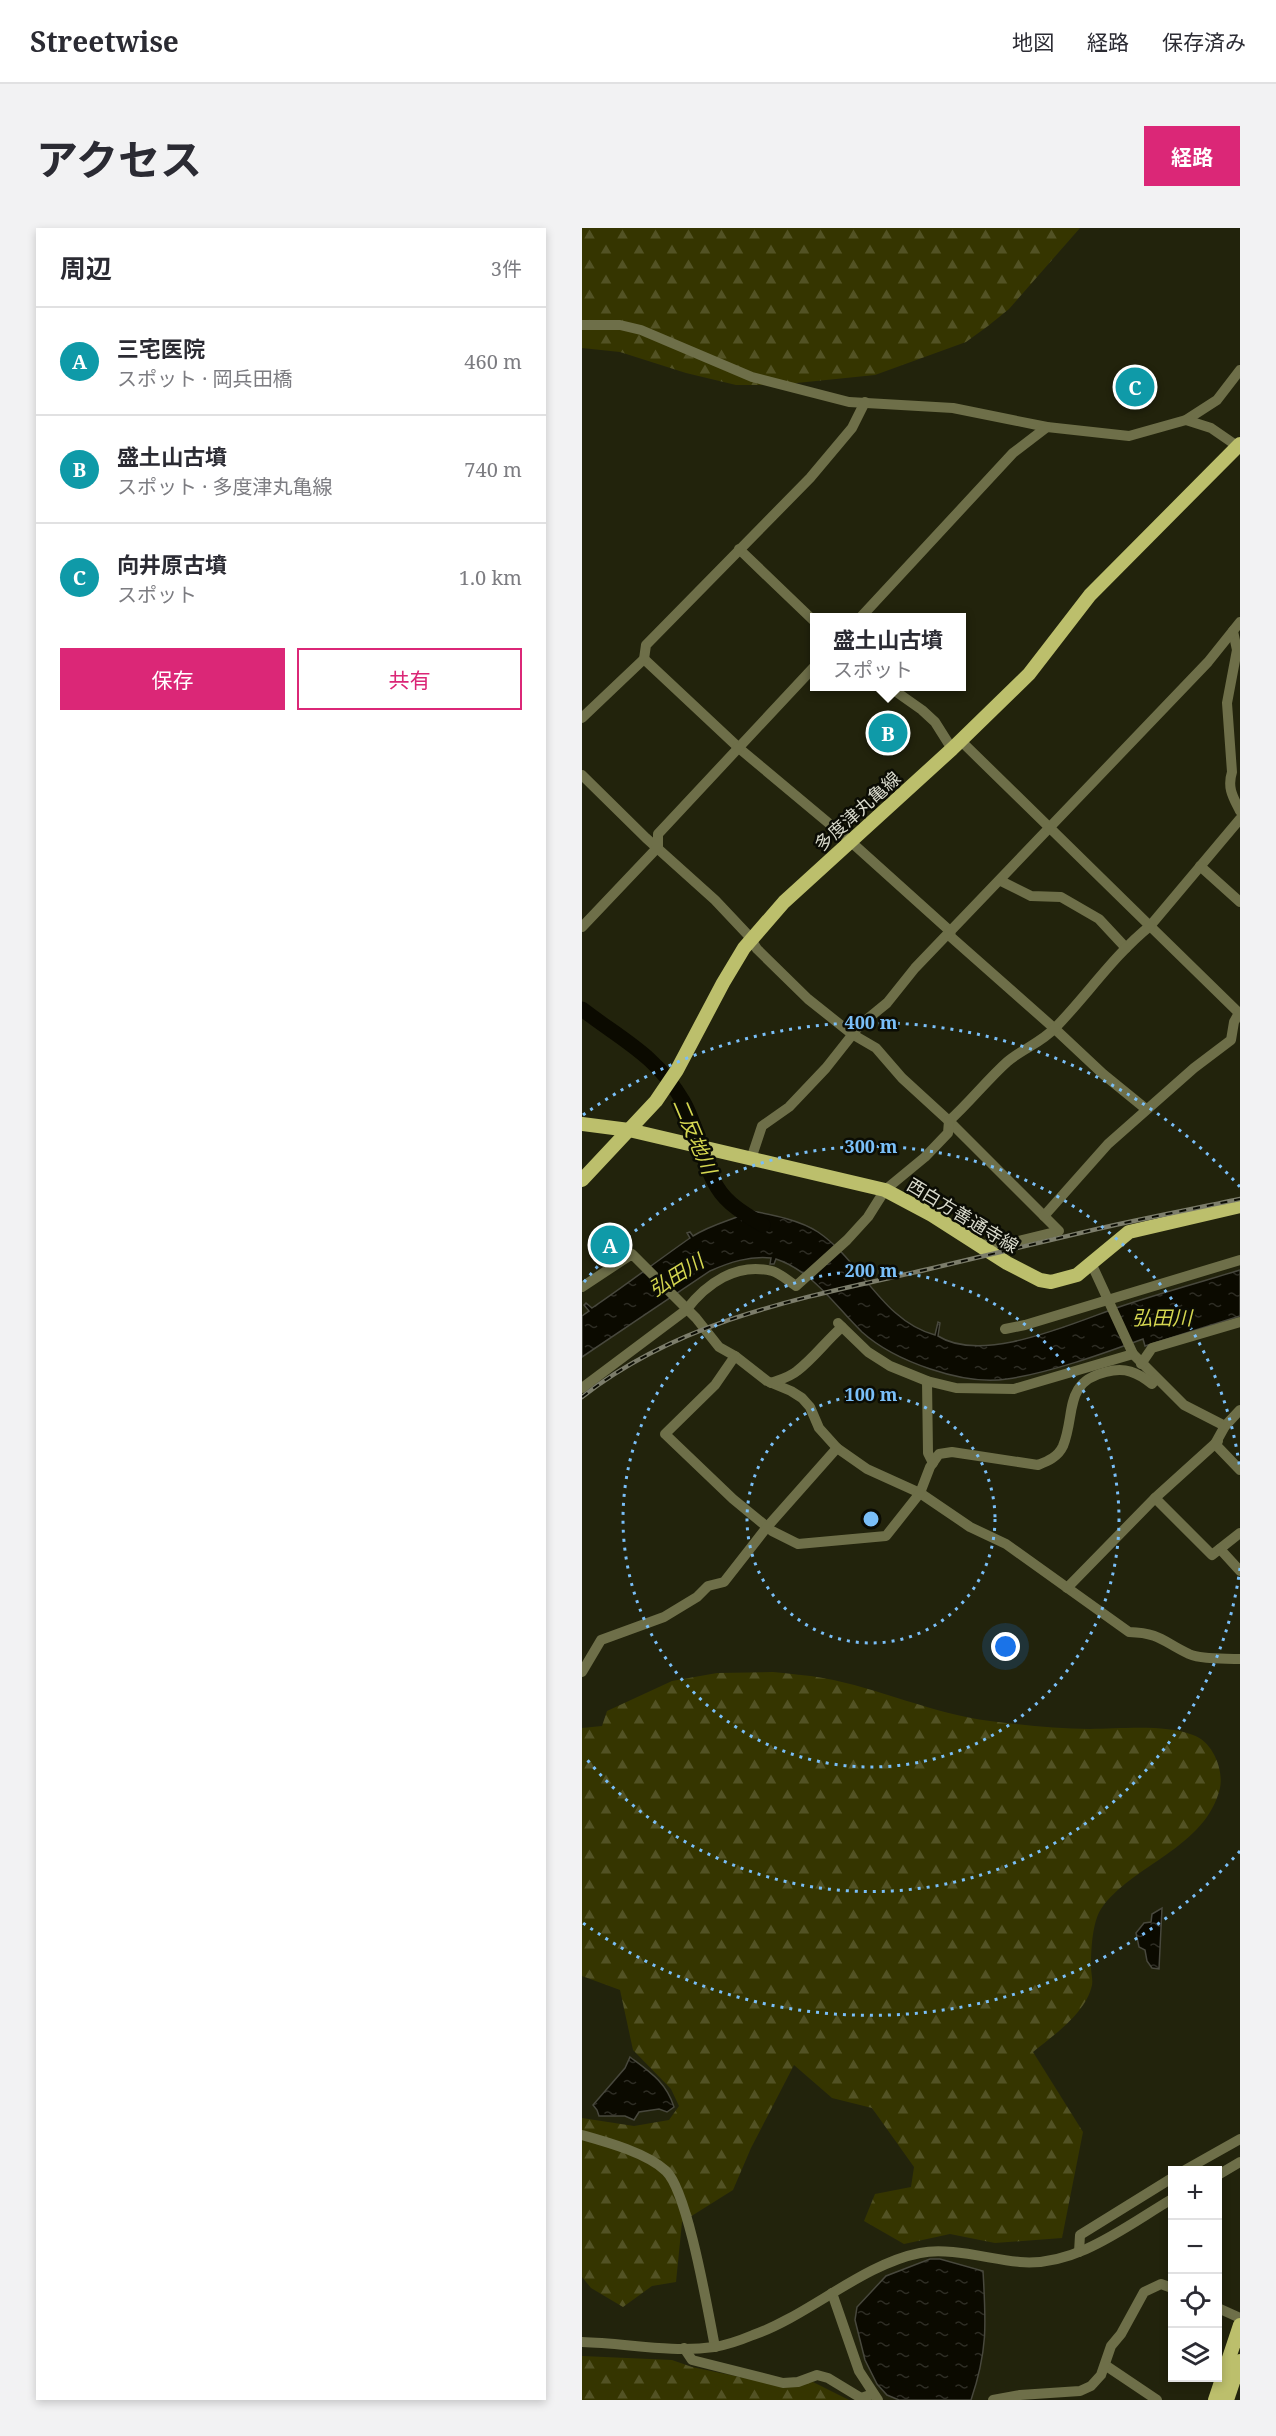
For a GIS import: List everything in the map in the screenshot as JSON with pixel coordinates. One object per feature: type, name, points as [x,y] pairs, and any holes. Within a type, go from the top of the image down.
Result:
[{"type":"main road","name":"多度津丸亀線","points":[[582,1180],[656,1101],[677,1070],[723,983],[751,940],[784,902],[956,745],[1029,674],[1097,588],[1239,446]]},
{"type":"main road","name":"西白方善通寺線","points":[[582,1124],[629,1130],[885,1190],[932,1215],[1016,1268],[1040,1280],[1051,1282],[1077,1275],[1092,1265],[1129,1232],[1240,1206]]},
{"type":"main road","points":[[1215,2400],[1240,2325]]},
{"type":"main road","points":[[1227,2400],[1240,2361]]},
{"type":"street","points":[[582,325],[620,325],[641,330],[752,377],[849,402],[953,408],[1047,427],[1130,436],[1186,420],[1217,400],[1240,370]]},
{"type":"street","points":[[582,718],[644,659],[646,645],[810,478],[852,428],[865,402]]},
{"type":"street","points":[[1186,420],[1211,428],[1239,446]]},
{"type":"street","points":[[865,613],[1013,453],[1047,427]]},
{"type":"street","points":[[739,549],[810,617]]},
{"type":"street","points":[[751,1159],[762,1126],[789,1107],[826,1068],[860,1024],[887,1003],[950,931],[1001,881],[1047,828],[1208,662],[1240,622]]},
{"type":"street","points":[[1233,631],[1237,651],[1227,703],[1232,772],[1229,783],[1231,795],[1240,811]]},
{"type":"street","points":[[644,659],[740,748],[850,841],[950,931],[951,937],[1103,1074],[1146,1109]]},
{"type":"street","points":[[582,927],[658,847],[658,834],[810,671]]},
{"type":"street","points":[[894,691],[935,722],[956,745],[1047,828],[1239,1014],[1234,1022],[1231,1040],[1146,1109],[1108,1144],[1044,1216]]},
{"type":"street","points":[[582,775],[646,838],[715,900],[757,949],[808,999],[853,1035],[876,1048],[903,1078],[949,1120],[1059,1232],[1018,1241],[980,1245]]},
{"type":"street","points":[[582,1388],[686,1310],[699,1293],[711,1283],[746,1270],[771,1270],[796,1286],[847,1240],[868,1216],[885,1190],[925,1157],[948,1132],[949,1120],[967,1105],[1008,1061],[1034,1046],[1055,1029],[1126,948],[1150,926],[1240,819]]},
{"type":"street","points":[[1200,866],[1240,902]]},
{"type":"street","points":[[1001,881],[1031,896],[1061,897],[1099,919],[1126,948]]},
{"type":"street","points":[[582,1287],[632,1254],[696,1318],[719,1347],[771,1383],[802,1398],[810,1407],[819,1428],[837,1448],[867,1469],[920,1492],[970,1527],[1006,1544],[1129,1632],[1147,1632],[1159,1636],[1191,1655],[1240,1659]]},
{"type":"street","points":[[1005,1329],[1109,1301],[1240,1260]]},
{"type":"street","points":[[1092,1265],[1133,1354],[1141,1364],[1184,1405],[1225,1426]]},
{"type":"street","points":[[1141,1364],[1152,1348],[1240,1322]]},
{"type":"street","points":[[771,1383],[796,1372],[840,1325],[868,1352],[890,1366],[927,1382],[956,1388],[1014,1389],[1133,1354]]},
{"type":"street","points":[[735,1356],[715,1386],[666,1434],[733,1499],[767,1527],[798,1544],[886,1536],[920,1492],[939,1454],[952,1452],[1038,1465],[1057,1454],[1063,1445],[1073,1399],[1078,1388],[1092,1375],[1113,1370],[1131,1370],[1152,1384],[1156,1379]]},
{"type":"street","points":[[927,1382],[927,1444],[933,1463]]},
{"type":"street","points":[[1240,1410],[1225,1426],[1215,1444],[1240,1470]]},
{"type":"street","points":[[1066,1588],[1155,1498],[1218,1441]]},
{"type":"street","points":[[582,1672],[601,1640],[664,1617],[697,1597],[708,1586],[724,1582],[767,1527],[837,1448]]},
{"type":"street","points":[[1155,1498],[1212,1555],[1240,1533]]},
{"type":"street","points":[[1220,1549],[1240,1571]]},
{"type":"street","points":[[582,2135],[647,2159],[669,2174],[676,2185],[692,2238],[715,2347]]},
{"type":"street","points":[[1192,2166],[1240,2139]]},
{"type":"street","points":[[1222,2173],[1240,2162]]},
{"type":"street","points":[[1079,2252],[1080,2235],[1168,2181]]},
{"type":"street","points":[[582,2342],[684,2348],[715,2347],[755,2335],[895,2260],[922,2252],[1022,2262],[1044,2262],[1066,2258],[1168,2202]]},
{"type":"street","points":[[993,2400],[1020,2394],[1080,2391],[1091,2386],[1101,2375],[1111,2346],[1121,2334],[1144,2292],[1161,2284],[1168,2286]]},
{"type":"street","points":[[684,2348],[692,2360],[714,2367],[783,2383],[798,2382],[817,2375],[828,2378],[861,2398],[875,2397],[859,2372],[832,2294]]},
{"type":"street","points":[[1222,2310],[1240,2318]]},
{"type":"street","points":[[1105,2365],[1157,2400]]},
{"type":"green space","points":[[582,228],[1080,228],[1009,309],[966,342],[875,375],[777,385],[736,385],[686,373],[620,352],[582,348]]},
{"type":"green space","points":[[773,1672],[844,1682],[969,1718],[1065,1728],[1142,1728],[1182,1732],[1200,1738],[1211,1749],[1218,1764],[1220,1788],[1212,1809],[1200,1826],[1184,1841],[1130,1880],[1101,1909],[1093,1937],[1092,1983],[1089,1995],[1068,2023],[1033,2052],[1083,2132],[1062,2238],[995,2243],[950,2234],[904,2244],[864,2221],[875,2194],[911,2187],[914,2167],[872,2108],[832,2098],[794,2065],[751,2148],[733,2190],[682,2222],[676,2282],[652,2286],[623,2307],[591,2288],[582,2277],[582,2118],[634,2126],[669,2120],[679,2106],[671,2089],[633,2050],[620,1990],[582,1976],[582,1728],[602,1726],[607,1711],[672,1681],[717,1673]]},
{"type":"green space","points":[[582,2356],[672,2360],[692,2367],[783,2386],[813,2382],[849,2400],[582,2400]]},
{"type":"water","name":"弘田川","points":[[752,1211],[795,1221],[818,1232],[847,1258],[900,1317],[917,1328],[935,1335],[938,1322],[940,1323],[938,1336],[957,1344],[979,1346],[1029,1338],[1137,1301],[1240,1270],[1240,1316],[1145,1346],[1143,1339],[1058,1368],[1007,1379],[971,1379],[930,1369],[892,1353],[862,1332],[802,1272],[776,1259],[774,1264],[770,1264],[771,1258],[755,1258],[732,1262],[710,1271],[582,1357],[582,1316],[589,1311],[584,1305],[586,1303],[592,1308],[605,1299],[690,1238],[687,1233],[690,1232],[693,1236]]},
{"type":"water","points":[[1162,1908],[1159,1969],[1152,1968],[1147,1961],[1145,1950],[1139,1947],[1136,1933],[1144,1923],[1151,1922],[1152,1914]]},
{"type":"water","points":[[630,2057],[662,2084],[674,2107],[667,2112],[659,2109],[639,2112],[634,2120],[625,2116],[599,2116],[593,2105],[625,2068]]},
{"type":"water","points":[[930,2259],[940,2259],[983,2271],[985,2306],[983,2351],[971,2400],[899,2400],[887,2395],[877,2384],[865,2360],[855,2320],[857,2307],[886,2276]]},
{"type":"waterway","name":"二反地川","points":[[582,1009],[637,1049],[673,1085],[693,1122],[707,1166],[717,1187],[731,1204],[763,1225]]},
{"type":"railway","points":[[582,1397],[621,1370],[662,1348],[704,1329],[748,1314],[792,1301],[1097,1229],[1240,1199]]},
{"type":"place","name":"向井原古墳","points":[[1135,387]]},
{"type":"place","name":"盛土山古墳","points":[[888,733]]},
{"type":"place","name":"三宅医院","points":[[610,1245]]}]
